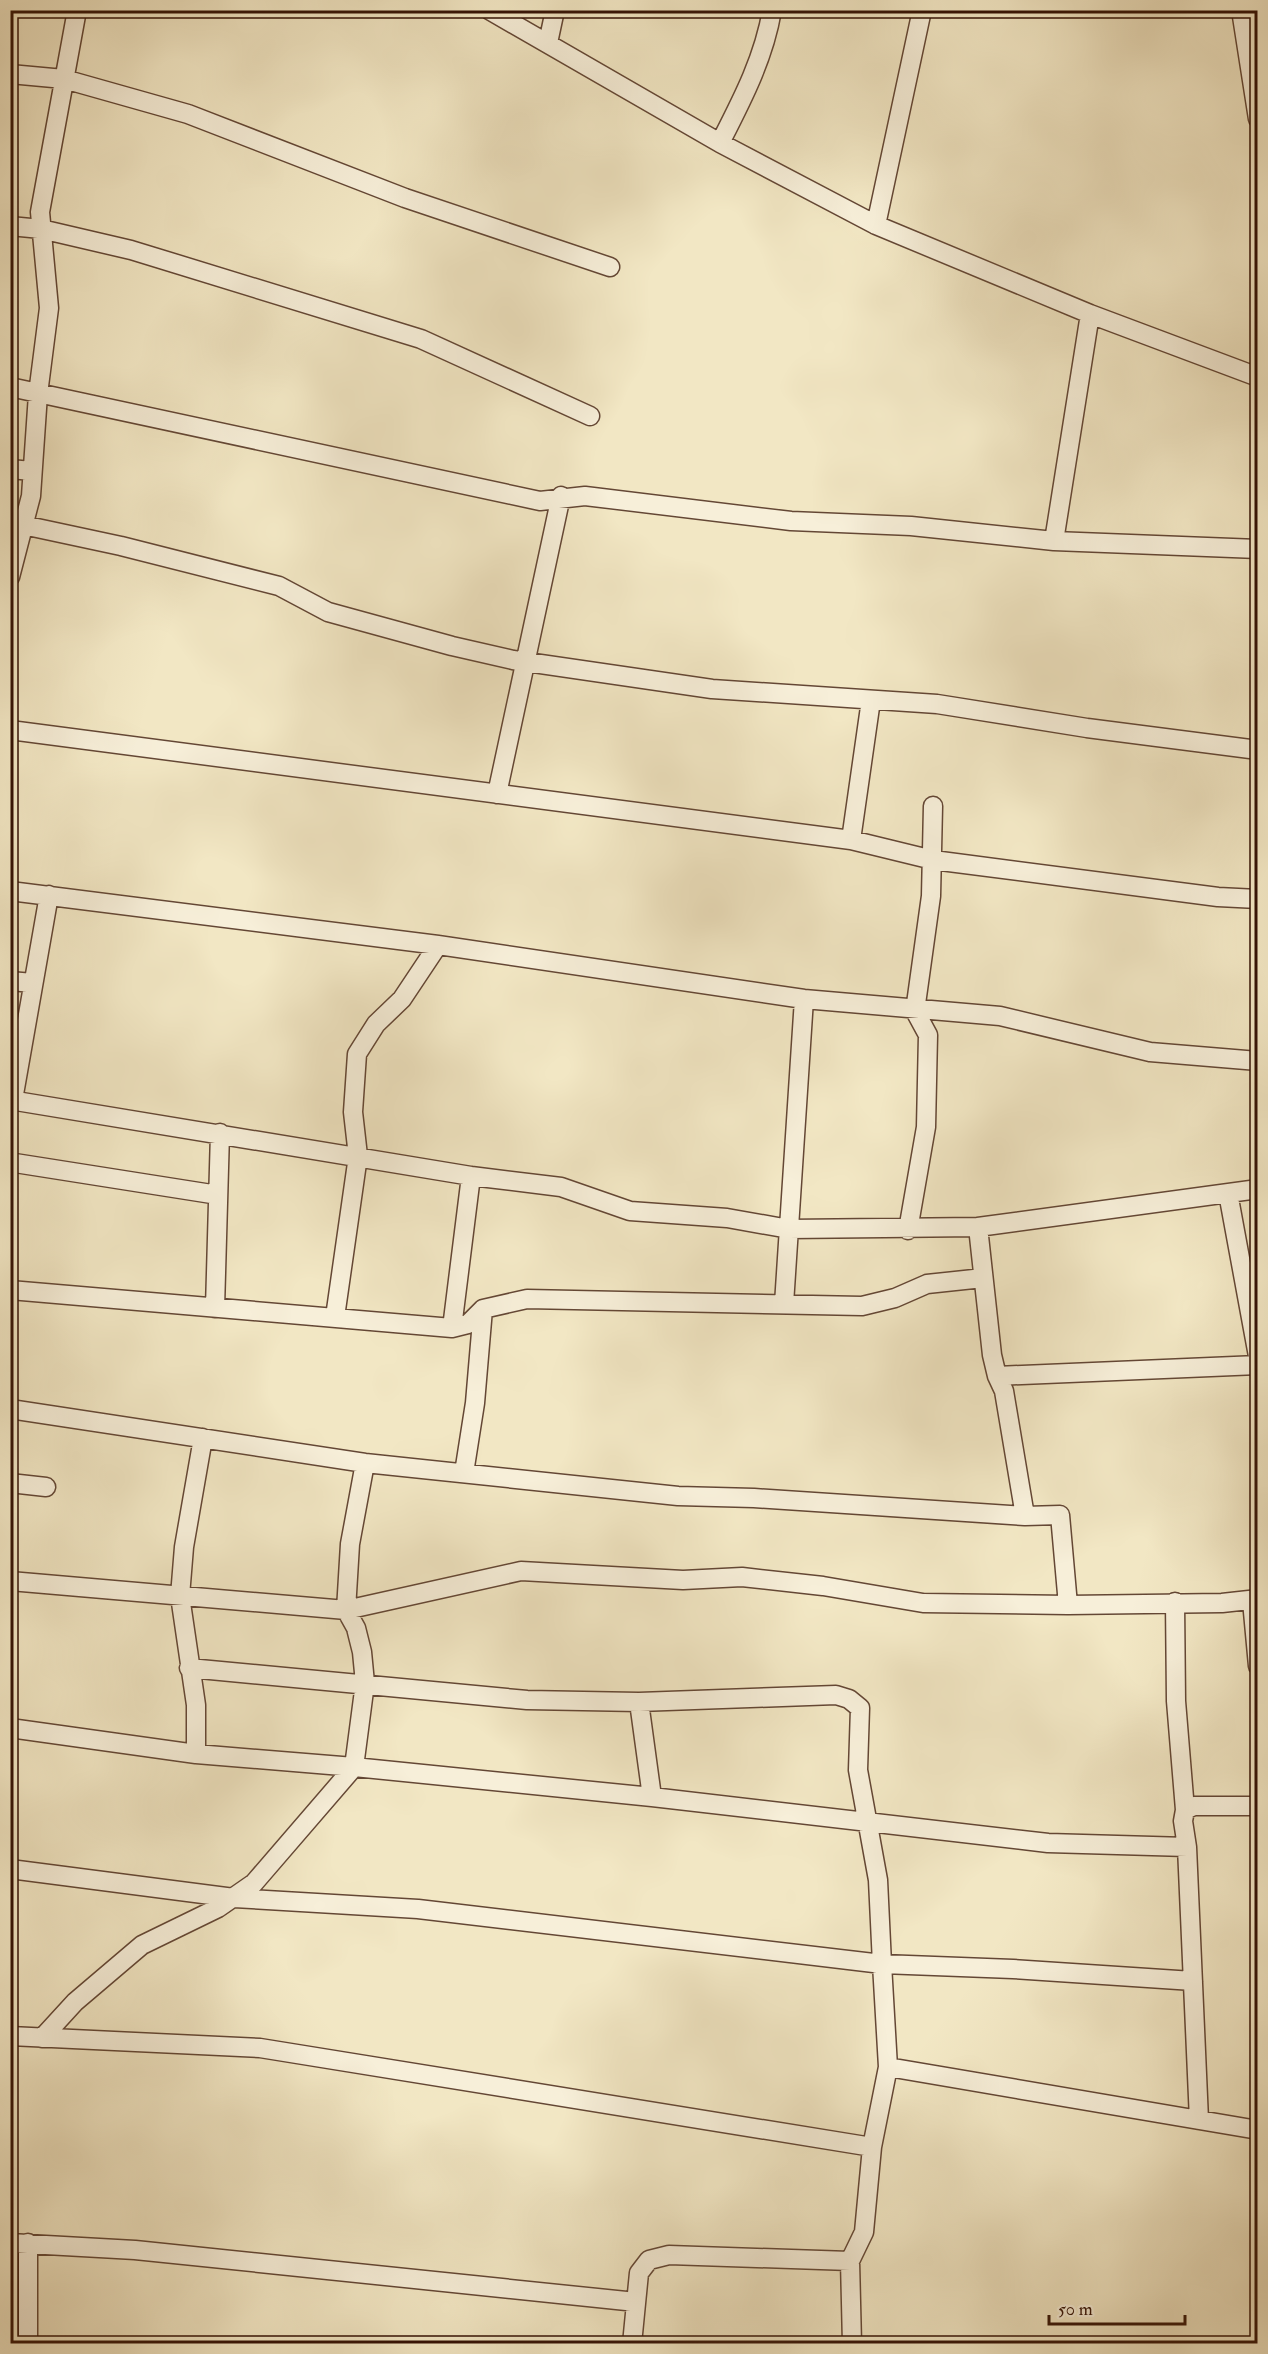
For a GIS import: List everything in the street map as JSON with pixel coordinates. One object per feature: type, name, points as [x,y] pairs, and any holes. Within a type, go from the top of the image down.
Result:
[{"type":"street","points":[[10,577],[31,496],[38,394],[49,308],[40,212],[77,10]]},
{"type":"street","points":[[489,10],[720,143],[876,225],[1090,314],[1257,376]]},
{"type":"street","points":[[548,43],[555,10]]},
{"type":"street","points":[[720,143],[751,82],[772,10]]},
{"type":"street","points":[[876,225],[921,10]]},
{"type":"street","points":[[1241,10],[1257,119]]},
{"type":"street","points":[[10,74],[64,78],[188,114],[405,198],[609,267]]},
{"type":"street","points":[[10,226],[40,229],[131,250],[421,339],[591,416]]},
{"type":"street","points":[[1054,541],[1090,314]]},
{"type":"street","points":[[10,387],[540,501],[561,496],[585,496],[791,521],[911,526],[1054,541],[1257,549]]},
{"type":"street","points":[[10,469],[32,471]]},
{"type":"street","points":[[497,794],[561,496]]},
{"type":"street","points":[[23,525],[133,548],[279,586],[328,612],[452,646],[524,661],[712,689],[937,704],[1087,728],[1257,750]]},
{"type":"street","points":[[851,840],[871,700]]},
{"type":"street","points":[[10,730],[851,840],[933,860],[1218,897],[1257,899]]},
{"type":"street","points":[[908,1230],[926,1127],[928,1035],[915,1011],[931,896],[933,806]]},
{"type":"street","points":[[10,891],[438,945],[804,999],[915,1011],[999,1016],[1150,1052],[1257,1061]]},
{"type":"street","points":[[49,895],[11,1100],[471,1176],[561,1187],[630,1211],[727,1218],[789,1229],[908,1230],[978,1227],[1257,1189]]},
{"type":"street","points":[[335,1317],[358,1156],[353,1112],[357,1054],[376,1024],[402,999],[438,945]]},
{"type":"street","points":[[10,981],[33,983]]},
{"type":"street","points":[[784,1304],[804,999]]},
{"type":"street","points":[[215,1308],[220,1133]]},
{"type":"street","points":[[10,1166],[15,1164],[218,1195]]},
{"type":"street","points":[[452,1328],[471,1176]]},
{"type":"street","points":[[1228,1193],[1257,1356]]},
{"type":"street","points":[[978,1227],[997,1376],[1004,1391],[1025,1516]]},
{"type":"street","points":[[10,1290],[452,1328],[468,1324],[483,1308],[527,1299],[862,1306],[895,1298],[927,1284],[983,1278]]},
{"type":"street","points":[[464,1473],[475,1403],[483,1308]]},
{"type":"street","points":[[997,1376],[1257,1365]]},
{"type":"street","points":[[10,1408],[365,1464],[678,1496],[754,1498],[1025,1516],[1060,1515],[1068,1605]]},
{"type":"street","points":[[196,1754],[195,1705],[180,1596],[184,1547],[203,1438]]},
{"type":"street","points":[[42,2038],[75,2002],[142,1945],[234,1898],[254,1883],[272,1865],[354,1767],[365,1683],[362,1652],[356,1628],[346,1610],[351,1544],[365,1464]]},
{"type":"street","points":[[10,1483],[46,1487]]},
{"type":"street","points":[[10,1581],[346,1610],[521,1571],[683,1580],[742,1577],[823,1586],[923,1603],[1068,1605],[1255,1600],[1257,1666]]},
{"type":"street","points":[[1175,1602],[1176,1701],[1185,1810],[1183,1821],[1187,1847],[1199,2121]]},
{"type":"street","points":[[189,1668],[526,1700],[639,1702],[836,1695],[849,1699],[860,1708],[858,1770],[878,1880],[888,2067],[872,2147],[864,2232],[850,2261],[852,2343]]},
{"type":"street","points":[[639,1702],[652,1797]]},
{"type":"street","points":[[10,1728],[196,1754],[354,1767],[652,1797],[1048,1843],[1187,1847]]},
{"type":"street","points":[[1185,1810],[1194,1806],[1257,1806]]},
{"type":"street","points":[[10,1869],[234,1898],[418,1910],[882,1964],[1013,1969],[1193,1981]]},
{"type":"street","points":[[10,2036],[260,2048],[872,2147]]},
{"type":"street","points":[[888,2067],[1257,2130]]},
{"type":"street","points":[[28,2343],[19,2243],[135,2250],[636,2302]]},
{"type":"street","points":[[632,2343],[639,2273],[649,2260],[669,2255],[850,2261]]}]
